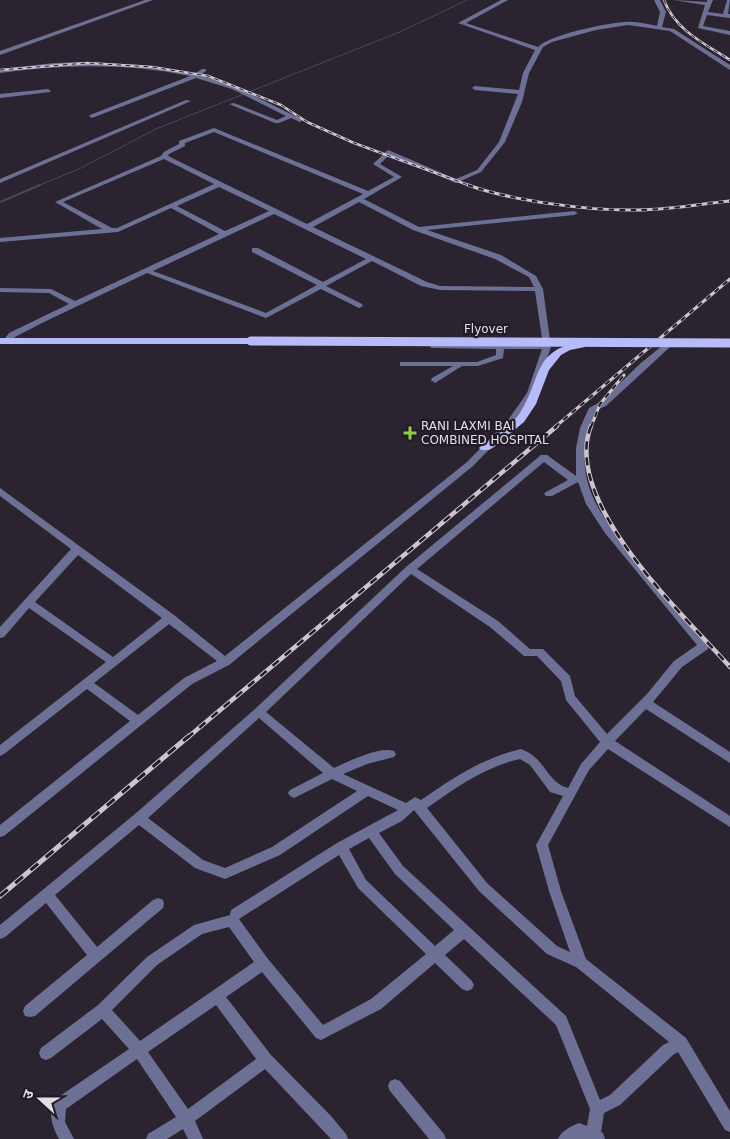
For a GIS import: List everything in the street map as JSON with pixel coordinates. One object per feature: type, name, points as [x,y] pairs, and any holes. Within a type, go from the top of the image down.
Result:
[{"type":"main road","name":"Flyover","points":[[3,342],[730,343]]},
{"type":"main road","points":[[490,445],[522,417],[537,390],[549,358],[556,352],[572,345],[618,343]]},
{"type":"street","points":[[0,53],[150,0]]},
{"type":"street","points":[[506,0],[461,23],[539,49]]},
{"type":"street","points":[[657,0],[663,12],[659,28]]},
{"type":"street","points":[[676,0],[709,2],[700,27],[730,32]]},
{"type":"street","points":[[705,13],[727,16],[730,0]]},
{"type":"street","points":[[308,227],[399,177],[376,164],[388,152],[456,181],[478,171],[502,142],[521,92],[526,72],[539,49],[550,41],[613,24],[628,23],[672,30],[730,68]]},
{"type":"street","points":[[0,71],[55,65],[89,64],[146,69],[194,76],[224,84],[269,103],[300,120]]},
{"type":"street","points":[[92,116],[108,112],[204,70]]},
{"type":"street","points":[[475,88],[521,92]]},
{"type":"street","points":[[0,96],[48,90]]},
{"type":"street","points":[[0,181],[188,101]]},
{"type":"street","points":[[250,110],[269,103]]},
{"type":"street","points":[[232,104],[277,122],[292,116]]},
{"type":"street","points":[[111,231],[58,202],[164,157],[166,153],[183,145],[181,142],[214,130],[369,194]]},
{"type":"street","points":[[164,157],[424,284],[440,288],[539,289]]},
{"type":"street","points":[[0,240],[118,230],[219,184]]},
{"type":"street","points":[[0,832],[188,681],[225,662],[470,464],[490,445],[531,394],[547,348],[539,289],[532,276],[518,266],[498,257],[418,229],[358,199]]},
{"type":"street","points":[[172,206],[224,234]]},
{"type":"street","points":[[3,342],[19,331],[74,304],[274,211]]},
{"type":"street","points":[[418,229],[574,213]]},
{"type":"street","points":[[255,250],[359,306]]},
{"type":"street","points":[[147,271],[266,316],[371,259]]},
{"type":"street","points":[[0,290],[51,291],[74,304]]},
{"type":"street","points":[[246,342],[254,338],[545,338]]},
{"type":"street","points":[[666,347],[664,345],[668,340],[730,338]]},
{"type":"street","points":[[246,342],[253,345],[547,348]]},
{"type":"street","points":[[403,364],[478,364],[500,356],[500,347]]},
{"type":"street","points":[[581,963],[555,891],[542,844],[585,767],[645,703],[678,664],[704,646],[602,524],[584,490],[580,450],[583,429],[593,408],[603,404],[639,369],[666,347],[730,347]]},
{"type":"street","points":[[435,380],[460,364]]},
{"type":"street","points":[[0,932],[140,818],[259,712],[410,569],[544,458],[575,480],[549,494]]},
{"type":"street","points":[[0,491],[76,550],[170,618],[225,662]]},
{"type":"street","points":[[0,634],[76,550]]},
{"type":"street","points":[[410,569],[494,624],[528,653],[539,652],[566,679],[570,697],[607,742],[730,822]]},
{"type":"street","points":[[29,603],[114,662]]},
{"type":"street","points":[[0,750],[170,618]]},
{"type":"street","points":[[86,683],[138,721]]},
{"type":"street","points":[[645,703],[730,758]]},
{"type":"street","points":[[259,712],[332,774],[366,792],[407,809]]},
{"type":"street","points":[[294,793],[332,774],[378,756],[390,754]]},
{"type":"street","points":[[420,808],[474,771],[511,756],[521,754],[534,762],[554,789],[570,794]]},
{"type":"street","points":[[140,818],[199,864],[226,874],[276,851],[366,792]]},
{"type":"street","points":[[236,914],[341,847],[398,817],[415,802],[482,887],[552,950],[581,963],[681,1043],[730,1125]]},
{"type":"street","points":[[371,831],[399,870],[561,1020],[597,1109],[596,1137],[580,1130],[565,1139]]},
{"type":"street","points":[[341,847],[362,884],[467,985]]},
{"type":"street","points":[[47,894],[96,956]]},
{"type":"street","points":[[30,1011],[158,904]]},
{"type":"street","points":[[46,1053],[103,1010],[152,961],[199,929],[232,920],[263,963],[321,1034],[376,1004],[436,956],[463,931]]},
{"type":"street","points":[[67,1139],[58,1123],[59,1105],[263,963]]},
{"type":"street","points":[[217,996],[266,1060],[326,1121],[341,1139]]},
{"type":"street","points":[[103,1010],[139,1050],[186,1119],[196,1139]]},
{"type":"street","points":[[597,1109],[615,1100],[668,1050],[681,1043]]},
{"type":"street","points":[[152,1139],[186,1119],[266,1060]]},
{"type":"street","points":[[395,1086],[439,1139]]},
{"type":"waterway","points":[[37,186],[79,169],[156,129],[402,31],[467,0]]},
{"type":"waterway","points":[[0,202],[40,185]]},
{"type":"railway","points":[[664,0],[675,20],[683,28],[730,60]]},
{"type":"railway","points":[[0,70],[87,63],[152,67],[208,76],[281,105],[307,122],[354,143],[471,186]]},
{"type":"railway","points":[[471,186],[529,200],[598,209],[650,210],[730,201]]},
{"type":"railway","points":[[555,427],[730,279]]},
{"type":"railway","points":[[591,427],[600,404],[624,375]]},
{"type":"railway","points":[[187,738],[557,426]]},
{"type":"railway","points":[[591,426],[586,456],[594,488],[610,522],[632,556],[658,588],[730,667]]},
{"type":"railway","points":[[0,896],[189,736]]},
{"type":"place","name":"RANI LAXMI BAI COMBINED HOSPITAL","points":[[410,433]]}]
